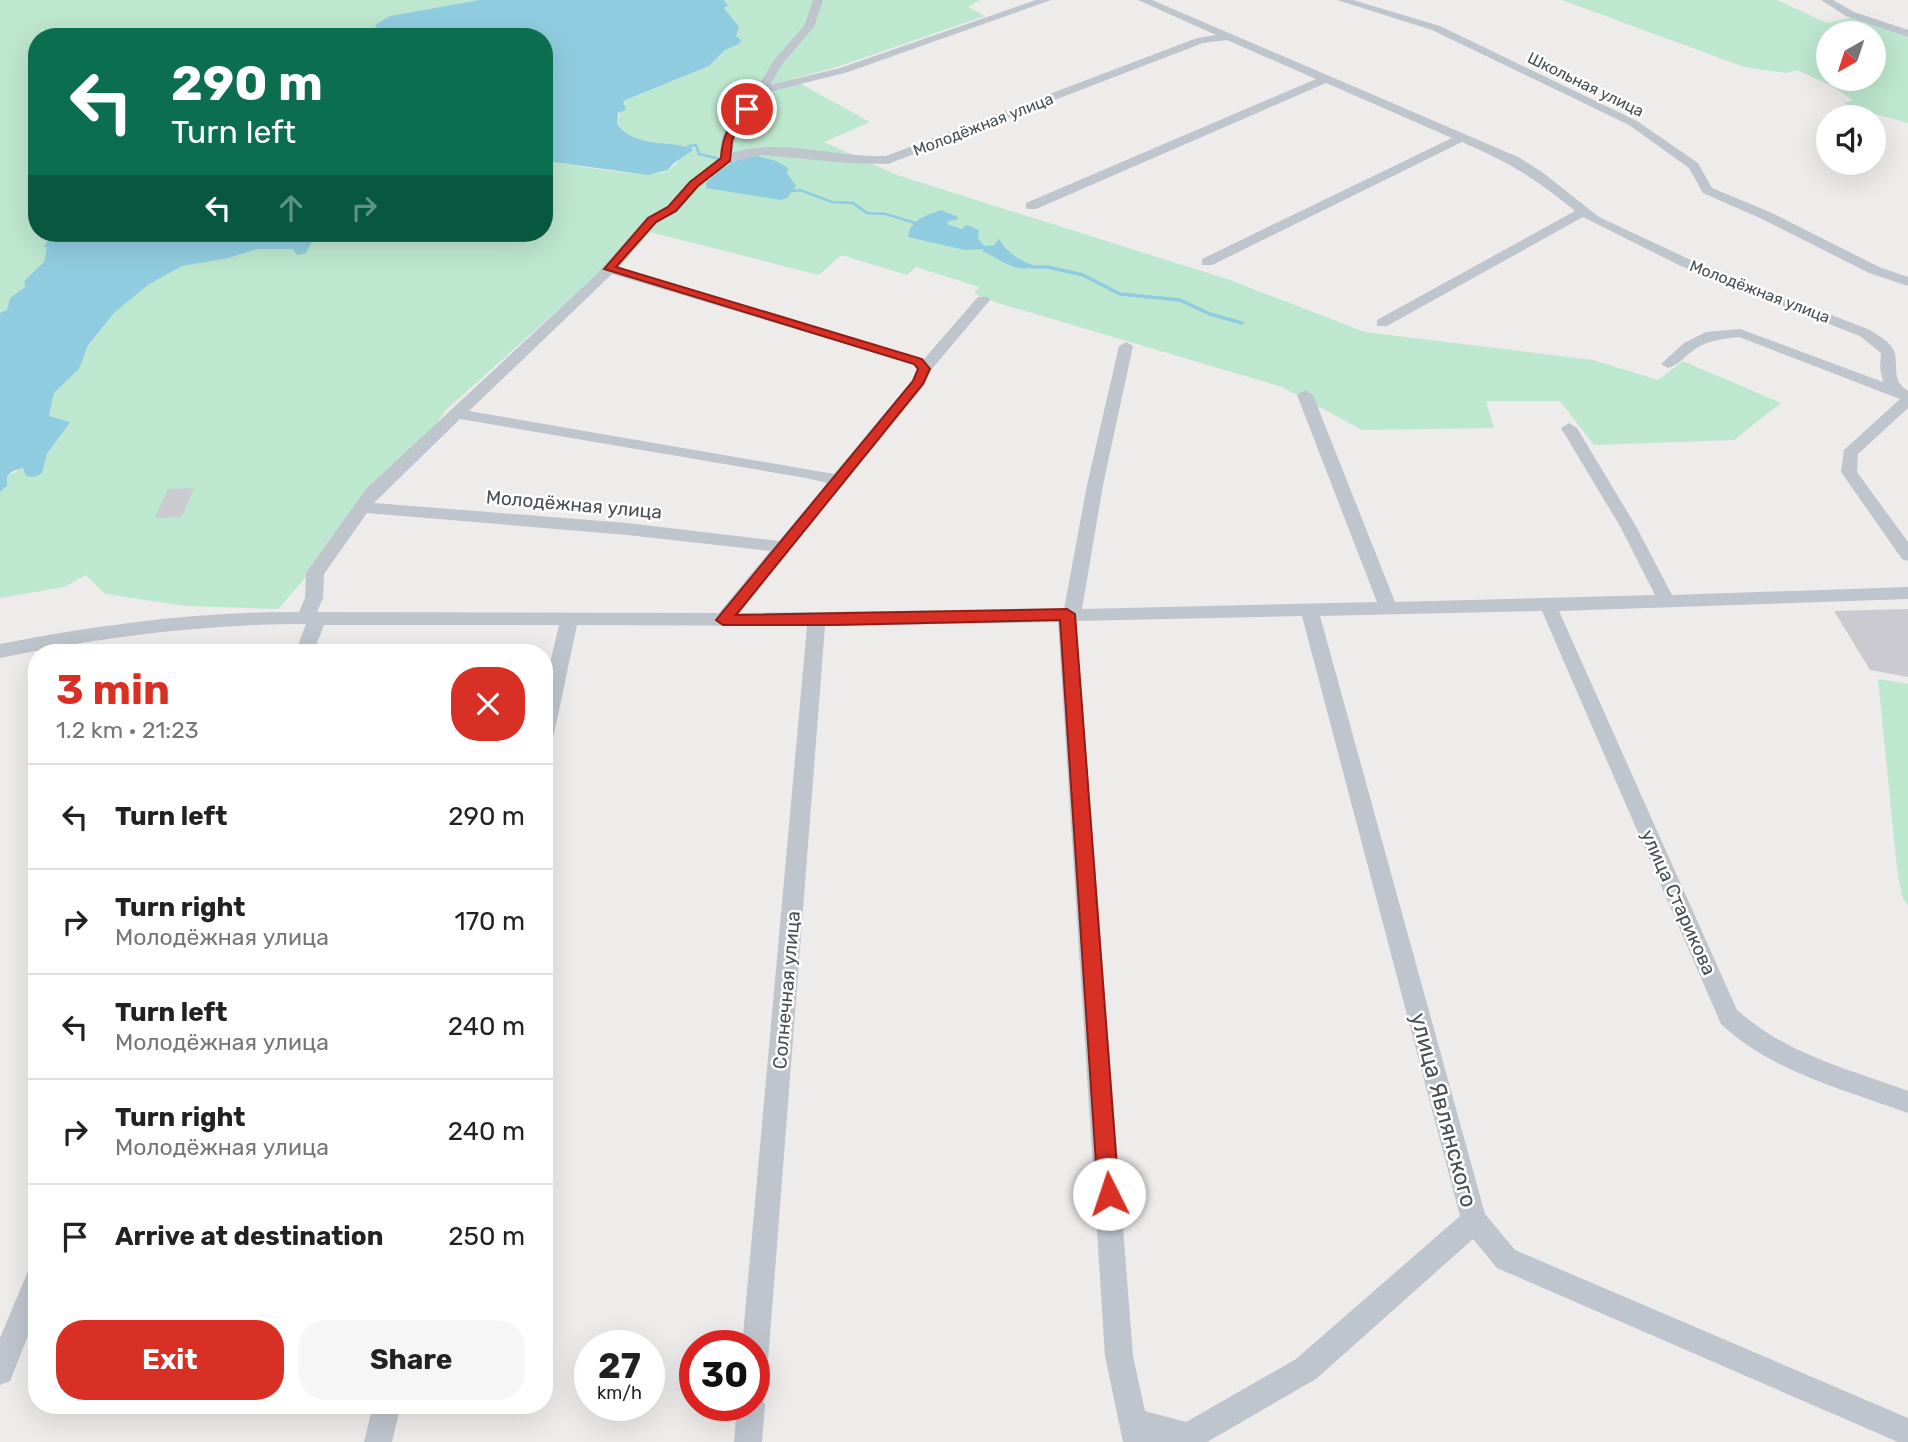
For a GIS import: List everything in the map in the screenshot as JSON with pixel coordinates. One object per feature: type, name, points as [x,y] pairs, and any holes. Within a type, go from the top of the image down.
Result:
[{"type":"street","points":[[726,159],[727,141],[732,127],[761,91],[778,62],[809,27],[809,20],[818,0]]},
{"type":"street","points":[[761,91],[844,70],[1046,0]]},
{"type":"street","name":"Молодёжная улица","points":[[1143,0],[1463,137],[1538,175],[1594,220],[1686,263],[1865,333],[1881,344],[1888,353],[1885,373],[1889,384],[1906,398]]},
{"type":"street","name":"Школьная улица","points":[[1342,0],[1436,28],[1633,123],[1694,166],[1707,190],[1767,216],[1874,270],[1908,282]]},
{"type":"street","points":[[1826,0],[1850,15],[1908,34]]},
{"type":"street","name":"Молодёжная улица","points":[[312,617],[315,573],[372,493],[609,269],[652,220],[672,209],[694,184],[726,159],[753,150],[864,163],[888,160],[1201,40],[1234,38]]},
{"type":"street","points":[[1031,206],[1328,78]]},
{"type":"street","points":[[1207,262],[1463,137]]},
{"type":"street","points":[[1382,323],[1586,211]]},
{"type":"street","points":[[609,269],[918,361],[924,369]]},
{"type":"street","points":[[723,620],[919,382],[924,369],[983,300]]},
{"type":"street","points":[[1668,364],[1689,346],[1711,335],[1740,333],[1906,398],[1850,453],[1849,472],[1908,555]]},
{"type":"street","points":[[1126,346],[1070,614],[1119,1356],[1135,1432],[1188,1437],[1306,1369],[1474,1221]]},
{"type":"street","points":[[1305,396],[1388,607]]},
{"type":"street","points":[[454,414],[806,473],[838,481]]},
{"type":"street","points":[[1569,428],[1629,528],[1666,600]]},
{"type":"street","name":"Молодёжная улица","points":[[362,507],[627,529],[783,547]]},
{"type":"street","points":[[36,644],[142,628],[312,617],[817,620],[1548,605],[1908,593]]},
{"type":"street","name":"улица Старикова","points":[[1548,605],[1729,1017],[1752,1038],[1781,1055],[1908,1101]]},
{"type":"street","name":"улица Являнского","points":[[1309,608],[1474,1221],[1506,1259],[1908,1432]]},
{"type":"street","points":[[306,644],[312,617]]},
{"type":"street","points":[[553,693],[569,619]]},
{"type":"street","name":"Солнечная улица","points":[[757,1330],[817,620]]},
{"type":"street","points":[[0,651],[28,645]]},
{"type":"street","points":[[0,1371],[28,1302]]},
{"type":"street","points":[[378,1442],[385,1414]]},
{"type":"street","points":[[748,1442],[750,1421]]},
{"type":"green space","points":[[0,0],[479,0],[390,16],[388,28],[28,28],[28,242],[46,242],[43,246],[47,247],[44,262],[24,281],[25,287],[10,298],[7,310],[0,313]]},
{"type":"green space","points":[[724,0],[980,0],[968,7],[985,16],[834,68],[792,79],[870,122],[824,142],[897,175],[1230,280],[1365,332],[1593,360],[1658,380],[1683,361],[1781,403],[1734,440],[1594,445],[1560,401],[1486,401],[1494,428],[1362,430],[1282,387],[998,303],[974,294],[979,287],[916,267],[907,275],[841,255],[819,275],[650,232],[620,267],[608,265],[446,410],[437,423],[381,477],[313,569],[278,609],[186,606],[105,594],[86,575],[64,587],[0,598],[0,492],[7,486],[7,476],[23,468],[42,473],[47,455],[69,422],[49,416],[54,393],[79,369],[88,347],[114,313],[148,285],[182,266],[229,258],[258,249],[293,249],[306,242],[553,242],[553,162],[646,174],[667,171],[682,157],[688,146],[640,140],[624,131],[617,124],[623,101],[709,66],[725,50],[739,44],[729,14],[724,8],[728,6]]},
{"type":"green space","points":[[1562,0],[1777,0],[1823,21],[1816,21],[1816,79],[1797,70],[1786,73],[1744,67]]},
{"type":"green space","points":[[1863,15],[1881,21],[1836,21]]},
{"type":"green space","points":[[1886,23],[1908,30],[1908,123],[1886,117],[1886,105],[1844,103],[1853,100],[1840,91],[1886,91]]},
{"type":"green space","points":[[1878,679],[1908,684],[1908,906],[1902,896],[1897,869]]},
{"type":"water","points":[[479,0],[724,0],[728,6],[724,8],[739,27],[736,36],[741,40],[739,44],[725,50],[709,66],[623,101],[626,110],[618,113],[617,124],[624,132],[642,140],[692,148],[692,151],[668,170],[648,175],[553,162],[553,28],[377,28],[375,25],[390,16]]},
{"type":"water","points":[[754,155],[776,161],[788,168],[787,173],[796,186],[787,198],[780,200],[706,188],[706,183],[722,169]]},
{"type":"water","points":[[941,210],[958,217],[947,224],[961,229],[967,225],[979,230],[978,238],[984,246],[994,245],[999,239],[1009,251],[1032,264],[1032,267],[1013,267],[982,251],[984,249],[965,250],[908,237],[916,222]]},
{"type":"water","points":[[47,242],[312,242],[306,253],[297,255],[293,249],[258,249],[229,258],[182,266],[148,285],[114,313],[88,346],[79,369],[54,393],[49,416],[70,422],[47,454],[42,473],[34,477],[26,476],[23,468],[13,471],[7,476],[7,486],[0,492],[0,313],[7,310],[10,298],[25,287],[24,281],[44,262],[47,247],[43,247]]},
{"type":"building","points":[[194,488],[181,517],[155,518],[168,489]]},
{"type":"building","points":[[1908,609],[1908,677],[1870,670],[1834,611]]},
{"type":"waterway","points":[[688,146],[696,145],[699,154],[732,162]]},
{"type":"waterway","points":[[793,191],[800,190],[832,202],[853,203],[867,213],[886,214],[915,223]]},
{"type":"waterway","points":[[1032,267],[1048,267],[1083,275],[1120,294],[1180,300],[1210,314],[1242,323]]},
{"type":"route","points":[[747,109],[732,127],[727,141],[726,159],[694,184],[672,209],[652,220],[609,269],[918,361],[924,369],[919,382],[723,620],[1067,614],[1109,1194]]}]
